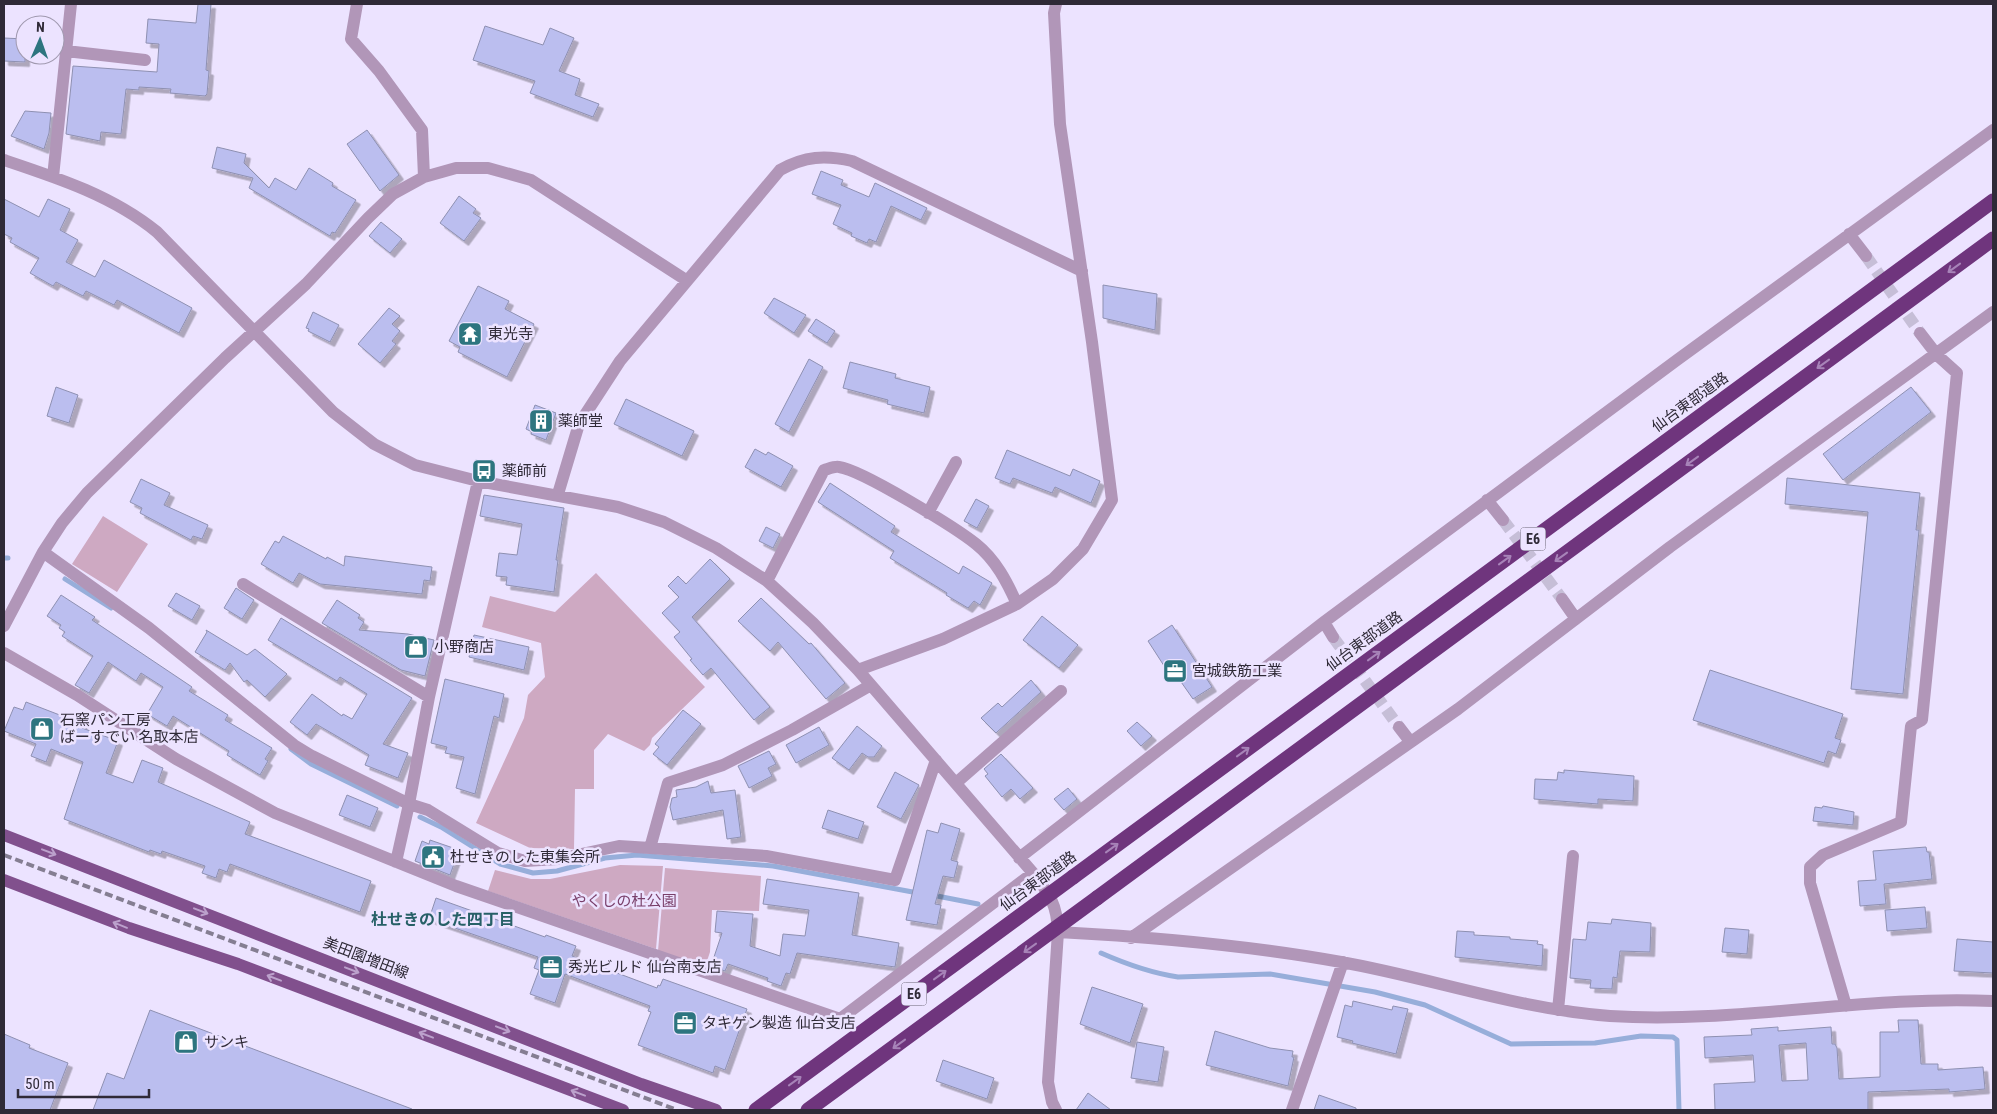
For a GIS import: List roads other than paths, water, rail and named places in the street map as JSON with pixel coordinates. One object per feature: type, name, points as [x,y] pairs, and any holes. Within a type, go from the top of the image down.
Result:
[{"type":"highway","name":"仙台東部道路","points":[[756,1110],[1993,201]]},
{"type":"highway","name":"E6","points":[[808,1110],[1993,239]]},
{"type":"main road","name":"美田園増田線","points":[[4,835],[641,1084],[716,1110]]},
{"type":"main road","points":[[4,880],[129,928],[247,967],[623,1110]]},
{"type":"street","points":[[53,177],[72,4]]},
{"type":"street","points":[[357,4],[351,39],[379,71],[422,130],[424,177]]},
{"type":"street","points":[[858,670],[943,639],[1018,604],[1054,579],[1083,550],[1112,500],[1082,271],[1060,124],[1054,13],[1056,4]]},
{"type":"street","points":[[66,51],[145,60]]},
{"type":"street","points":[[1019,858],[1324,622],[1487,500],[1993,130]]},
{"type":"street","points":[[558,494],[579,424],[620,362],[686,280],[780,170],[802,160],[818,156],[852,161],[1082,271]]},
{"type":"street","points":[[4,160],[93,193],[139,217],[157,232],[333,412],[374,444],[415,465],[478,481],[558,494],[618,507],[664,522],[716,548],[767,581],[858,670],[1033,873],[1053,899],[1058,915],[1058,932],[1048,1082],[1052,1102],[1056,1110]]},
{"type":"street","points":[[4,626],[43,552],[62,523],[86,493],[306,284],[387,200],[424,177],[456,168],[488,168],[531,180],[686,280]]},
{"type":"street","points":[[1849,234],[1866,256]]},
{"type":"street","points":[[1131,938],[1409,740],[1458,708],[1678,541],[1937,355],[1993,312]]},
{"type":"street","points":[[1846,1006],[1810,883],[1810,867],[1822,855],[1901,822],[1911,726],[1922,720],[1957,373],[1937,355],[1920,333]]},
{"type":"street","points":[[928,513],[956,462]]},
{"type":"street","points":[[767,581],[824,470],[838,466],[861,475],[928,513],[977,545],[1002,573],[1018,604]]},
{"type":"street","points":[[396,862],[410,804],[429,697],[478,481]]},
{"type":"street","points":[[1487,500],[1503,520]]},
{"type":"street","points":[[43,552],[149,628],[294,745],[312,756],[410,804],[428,810],[498,853],[525,861],[558,859],[619,846],[766,856],[895,880],[936,760]]},
{"type":"street","points":[[243,584],[429,697]]},
{"type":"street","points":[[1562,599],[1576,619]]},
{"type":"street","points":[[1324,622],[1333,637]]},
{"type":"street","points":[[4,653],[176,758],[275,813],[456,886],[840,1019],[1033,873]]},
{"type":"street","points":[[650,848],[668,783],[723,765],[792,730],[871,685]]},
{"type":"street","points":[[956,784],[1061,691]]},
{"type":"street","points":[[1399,727],[1409,740]]},
{"type":"street","points":[[1558,1010],[1573,856]]},
{"type":"street","points":[[1058,932],[1231,946],[1343,962],[1558,1010],[1610,1016],[1674,1017],[1846,1006],[1993,1002]]},
{"type":"street","points":[[1292,1110],[1343,962]]},
{"type":"waterway","points":[[65,579],[111,608]]},
{"type":"waterway","points":[[291,749],[311,764],[397,806]]},
{"type":"waterway","points":[[420,817],[441,827],[500,864],[533,873],[557,871],[605,858],[637,855],[773,866],[918,893]]},
{"type":"waterway","points":[[932,895],[978,904]]},
{"type":"waterway","points":[[1101,953],[1139,968],[1178,977],[1270,974],[1375,992],[1425,1005],[1511,1044],[1595,1043],[1641,1036],[1673,1037],[1677,1040],[1679,1110]]},
{"type":"tunnel","points":[[1866,256],[1920,333]]},
{"type":"tunnel","points":[[1503,520],[1562,599]]},
{"type":"tunnel","points":[[1333,637],[1399,727]]},
{"type":"railway","points":[[4,855],[677,1110]]},
{"type":"place","name":"東光寺","points":[[470,334]]},
{"type":"place","name":"薬師堂","points":[[541,421]]},
{"type":"place","name":"薬師前","points":[[484,471]]},
{"type":"place","name":"小野商店","points":[[416,647]]},
{"type":"place","name":"宮城鉄筋工業","points":[[1175,671]]},
{"type":"place","name":"石窯パン工房 ばーすでい 名取本店","points":[[42,729]]},
{"type":"place","name":"杜せきのした東集会所","points":[[433,857]]},
{"type":"place","name":"秀光ビルド 仙台南支店","points":[[551,967]]},
{"type":"place","name":"タキゲン製造 仙台支店","points":[[685,1023]]},
{"type":"place","name":"サンキ","points":[[186,1042]]},
{"type":"district","name":"杜せきのした四丁目","points":[[443,919]]},
{"type":"park label","name":"やくしの杜公園","points":[[624,901]]}]
